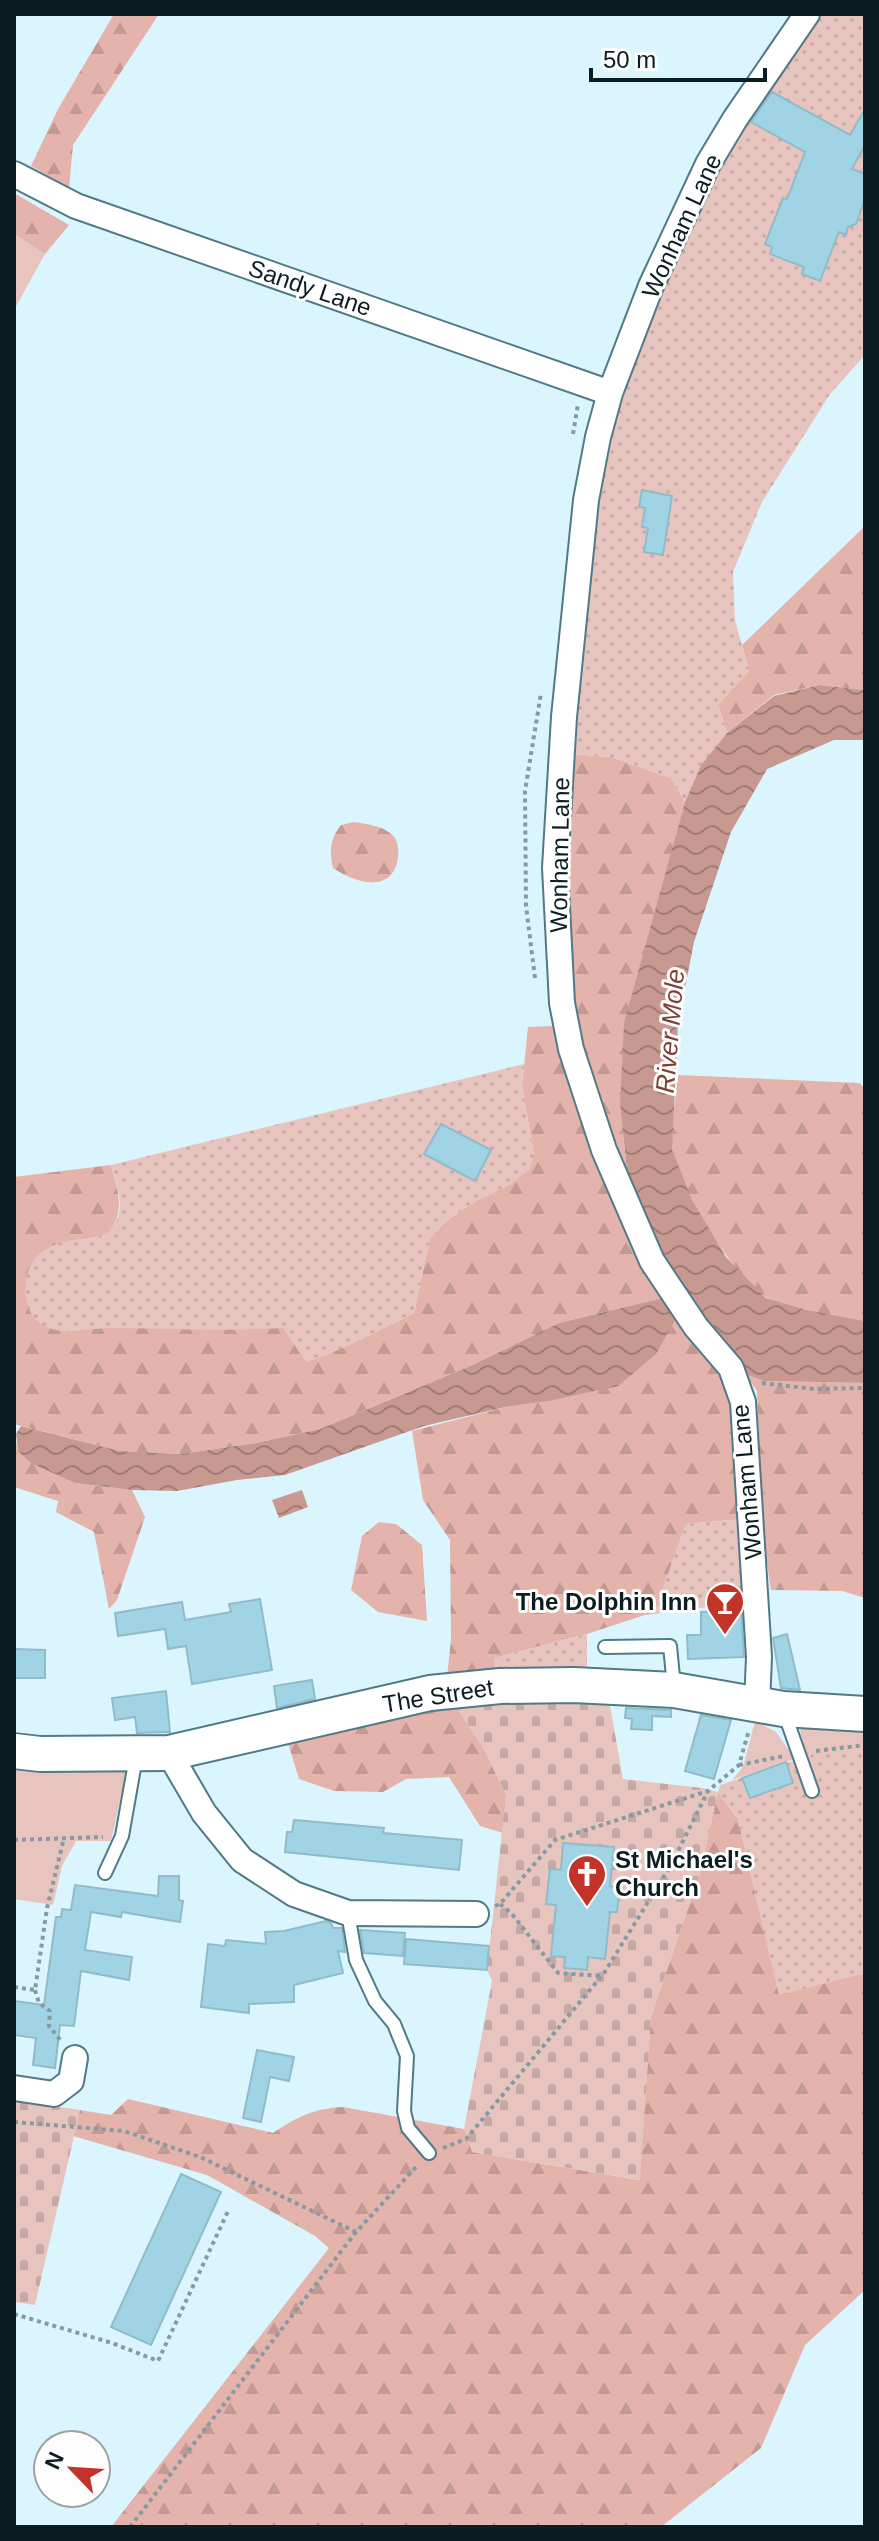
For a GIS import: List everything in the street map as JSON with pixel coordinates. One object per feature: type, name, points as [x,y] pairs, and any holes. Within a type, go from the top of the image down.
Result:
[{"type":"street","name":"Wonham Lane","points":[[770,1707],[759,1657],[743,1402],[731,1368],[696,1327],[652,1261],[604,1150],[571,1049],[562,1003],[555,868],[564,717],[586,500],[610,393],[651,286],[708,164],[807,14]]},
{"type":"street","name":"Sandy Lane","points":[[14,174],[76,206],[610,393]]},
{"type":"street","name":"The Street","points":[[14,1751],[40,1754],[153,1754],[430,1693],[500,1686],[574,1685],[674,1690],[770,1707],[865,1714]]},
{"type":"street","points":[[153,1754],[242,1860],[294,1894],[348,1913],[476,1914]]},
{"type":"street","points":[[14,2088],[54,2094],[71,2081],[75,2058]]},
{"type":"lane","points":[[605,1647],[670,1646],[674,1690]]},
{"type":"lane","points":[[770,1707],[812,1791]]},
{"type":"lane","points":[[105,1873],[153,1754]]},
{"type":"lane","points":[[348,1913],[356,1960],[375,2001],[394,2024],[407,2056],[404,2111],[408,2128],[429,2153]]},
{"type":"path","points":[[476,1914],[500,1904],[555,1840],[708,1791],[739,1765],[770,1707]]},
{"type":"path","points":[[130,2527],[356,2232],[429,2153],[466,2139],[601,1976],[671,1865],[708,1791]]},
{"type":"path","points":[[14,1840],[122,1836]]},
{"type":"path","points":[[64,1838],[47,1908],[35,1990],[39,2003],[50,2011],[49,2026],[75,2058]]},
{"type":"path","points":[[500,1904],[512,1914],[558,1973],[601,1976]]},
{"type":"path","points":[[14,1987],[35,1990]]},
{"type":"path","points":[[14,2122],[124,2131],[200,2157],[356,2232]]},
{"type":"path","points":[[14,2314],[112,2343],[158,2361],[229,2209]]},
{"type":"green space","points":[[114,14],[159,14],[73,145],[69,188],[31,166],[58,109]]},
{"type":"green space","points":[[816,14],[865,14],[865,355],[830,394],[762,502],[733,572],[735,620],[749,671],[718,704],[727,733],[701,765],[685,802],[671,778],[611,757],[571,754],[602,448],[657,292],[734,139],[750,122]]},
{"type":"green space","points":[[14,193],[69,225],[45,254],[14,234]]},
{"type":"green space","points":[[14,234],[45,254],[14,310]]},
{"type":"green space","points":[[865,526],[865,690],[819,685],[774,695],[727,733],[718,704],[749,671],[742,645]]},
{"type":"green space","points":[[571,754],[611,757],[671,778],[685,802],[660,895],[620,1105],[628,1180],[573,1029],[564,926]]},
{"type":"green space","points":[[354,822],[382,828],[396,840],[398,855],[395,869],[389,877],[381,881],[362,881],[333,868],[331,851],[335,835],[341,825]]},
{"type":"green space","points":[[554,1026],[573,1079],[666,1297],[559,1323],[468,1367],[320,1429],[256,1443],[181,1454],[120,1451],[14,1424],[14,1177],[111,1165],[119,1208],[108,1234],[68,1241],[41,1253],[63,1331],[102,1328],[284,1328],[306,1362],[345,1347],[414,1313],[430,1238],[445,1222],[474,1202],[511,1184],[534,1155],[522,1086],[528,1027]]},
{"type":"green space","points":[[524,1064],[522,1086],[534,1155],[530,1169],[511,1184],[474,1202],[445,1222],[430,1238],[414,1313],[345,1347],[306,1362],[283,1328],[61,1331],[46,1327],[33,1316],[25,1289],[32,1263],[52,1246],[106,1234],[117,1220],[120,1205],[111,1165]]},
{"type":"green space","points":[[678,1075],[860,1083],[865,1089],[865,1321],[805,1310],[770,1299],[742,1275],[726,1255],[696,1208],[676,1165],[672,1149],[672,1122]]},
{"type":"green space","points":[[679,1313],[732,1392],[744,1519],[686,1524],[654,1614],[495,1658],[495,1674],[447,1677],[451,1640],[450,1540],[423,1500],[412,1431],[510,1406]]},
{"type":"green space","points":[[745,1374],[764,1381],[865,1383],[865,1598],[842,1591],[771,1590],[762,1530],[757,1391]]},
{"type":"green space","points":[[14,1433],[18,1451],[75,1483],[132,1490],[145,1517],[117,1600],[109,1609],[94,1532],[56,1512],[58,1501],[14,1487]]},
{"type":"green space","points":[[744,1519],[747,1602],[654,1614],[686,1524]]},
{"type":"green space","points":[[379,1522],[396,1524],[422,1545],[427,1621],[378,1612],[351,1590],[362,1536]]},
{"type":"green space","points":[[587,1634],[587,1675],[495,1674],[494,1658]]},
{"type":"green space","points":[[609,1700],[623,1779],[718,1792],[699,1876],[651,2016],[640,2180],[472,2152],[464,2129],[492,1981],[487,1970],[506,1795],[483,1747],[453,1702]]},
{"type":"green space","points":[[453,1702],[483,1747],[506,1795],[503,1833],[480,1826],[449,1777],[406,1779],[383,1792],[334,1791],[299,1779],[288,1743],[294,1735]]},
{"type":"green space","points":[[755,1721],[776,1732],[795,1759],[732,1780],[743,1767]]},
{"type":"green space","points":[[807,1725],[865,1726],[865,1751],[806,1756],[800,1730]]},
{"type":"green space","points":[[865,1751],[865,1973],[779,1995],[738,1819],[718,1792],[720,1785],[811,1755]]},
{"type":"green space","points":[[14,1760],[128,1765],[111,1841],[76,1841],[62,1866],[53,1905],[14,1899]]},
{"type":"green space","points":[[718,1792],[738,1819],[779,1994],[865,1973],[865,2290],[805,2345],[761,2448],[661,2527],[111,2527],[329,2248],[315,2236],[207,2175],[73,2136],[80,2110],[111,2115],[128,2099],[273,2133],[306,2114],[343,2107],[464,2129],[473,2152],[639,2180],[651,2016],[699,1876]]},
{"type":"green space","points":[[14,2100],[80,2110],[35,2305],[14,2302]]},
{"type":"water","name":"River Mole","points":[[819,685],[865,690],[865,740],[834,740],[767,769],[731,832],[694,942],[678,1024],[672,1149],[692,1200],[726,1257],[766,1298],[806,1310],[865,1321],[865,1383],[764,1381],[745,1374],[661,1260],[628,1180],[620,1105],[624,1023],[685,802],[701,765],[727,733],[774,696]]},
{"type":"water","points":[[666,1297],[679,1313],[656,1354],[618,1386],[424,1426],[285,1475],[177,1491],[132,1490],[75,1483],[31,1463],[18,1451],[16,1434],[21,1426],[120,1451],[181,1454],[256,1443],[320,1429],[468,1367],[559,1323]]},
{"type":"water","points":[[302,1490],[308,1507],[279,1518],[272,1500]]},
{"type":"building","points":[[772,92],[850,135],[865,109],[865,145],[852,169],[865,174],[865,199],[856,224],[848,227],[846,235],[839,232],[820,281],[802,274],[804,267],[770,254],[772,247],[765,244],[805,152],[751,122]]},
{"type":"building","points":[[642,490],[672,496],[663,555],[644,552],[648,528],[642,527],[645,508],[639,507]]},
{"type":"building","points":[[441,1124],[491,1150],[475,1181],[424,1154]]},
{"type":"building","points":[[260,1599],[272,1670],[192,1684],[186,1646],[168,1649],[165,1629],[118,1636],[115,1613],[182,1602],[185,1620],[231,1612],[229,1604]]},
{"type":"building","points":[[725,1606],[741,1606],[744,1657],[688,1659],[687,1635],[701,1635],[701,1612],[725,1611]]},
{"type":"building","points":[[787,1634],[800,1690],[781,1688],[773,1638]]},
{"type":"building","points":[[14,1649],[45,1650],[45,1678],[14,1678]]},
{"type":"building","points":[[312,1680],[315,1699],[277,1708],[274,1686]]},
{"type":"building","points":[[166,1691],[170,1732],[137,1733],[135,1717],[115,1720],[112,1698]]},
{"type":"building","points":[[626,1708],[671,1710],[671,1717],[652,1716],[652,1730],[631,1729],[632,1719],[625,1718]]},
{"type":"building","points":[[701,1715],[731,1720],[714,1779],[685,1771]]},
{"type":"building","points":[[786,1762],[793,1783],[750,1798],[742,1778]]},
{"type":"building","points":[[294,1820],[384,1828],[383,1833],[462,1840],[459,1870],[285,1852],[287,1832],[292,1832]]},
{"type":"building","name":"St Michael's Church","points":[[563,1843],[614,1847],[610,1886],[620,1887],[617,1912],[610,1912],[605,1959],[588,1957],[587,1970],[564,1968],[565,1957],[551,1956],[556,1905],[546,1904],[550,1869],[561,1870]]},
{"type":"building","points":[[159,1876],[179,1876],[179,1900],[183,1901],[180,1922],[122,1912],[121,1917],[91,1912],[85,1950],[132,1957],[129,1980],[81,1971],[74,2026],[60,2025],[55,2068],[33,2065],[36,2038],[14,2035],[14,2001],[44,2005],[56,1917],[61,1917],[62,1909],[71,1910],[75,1885],[158,1896]]},
{"type":"building","points":[[326,1921],[333,1928],[342,1928],[345,1952],[338,1951],[343,1973],[294,1985],[294,2002],[249,2004],[249,2013],[201,2007],[208,1944],[225,1946],[226,1940],[266,1944],[265,1932]]},
{"type":"building","points":[[360,1930],[405,1933],[403,1956],[364,1953]]},
{"type":"building","points":[[406,1939],[489,1946],[487,1970],[404,1964]]},
{"type":"building","points":[[257,2050],[294,2057],[289,2081],[270,2077],[261,2122],[243,2118]]},
{"type":"building","points":[[181,2174],[221,2192],[151,2345],[111,2327]]},
{"type":"place","name":"The Dolphin Inn","points":[[725,1636]]},
{"type":"place","name":"St Michael's Church","points":[[587,1908]]}]
